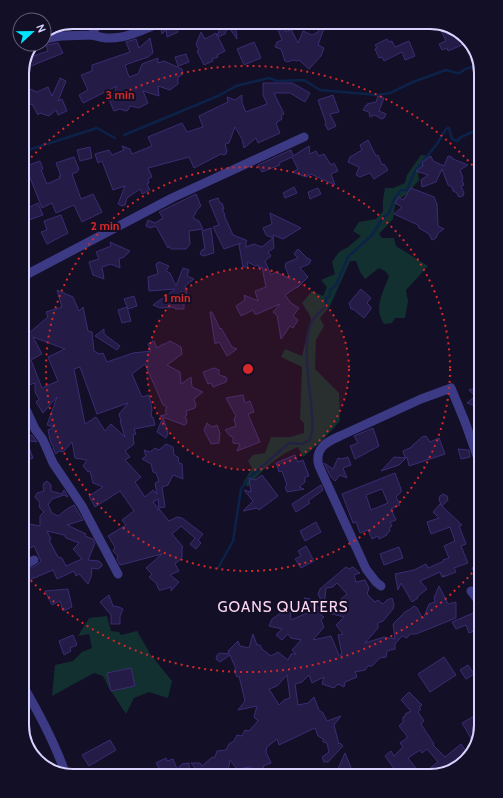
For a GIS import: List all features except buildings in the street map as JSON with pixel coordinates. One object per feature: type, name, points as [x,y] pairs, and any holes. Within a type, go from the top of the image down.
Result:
[{"type":"street","points":[[92,35],[95,29]]},
{"type":"street","points":[[52,38],[92,35],[108,38],[122,37],[147,29]]},
{"type":"street","points":[[29,273],[172,198],[304,136]]},
{"type":"street","points":[[381,586],[366,569],[319,466],[317,460],[322,446],[328,441],[421,399],[451,388],[474,447]]},
{"type":"street","points":[[29,416],[54,463],[82,506],[118,574]]},
{"type":"street","points":[[29,562],[34,560]]},
{"type":"street","points":[[470,591],[474,596]]},
{"type":"street","points":[[29,695],[60,755],[64,768]]},
{"type":"green space","points":[[421,155],[431,156],[418,174],[419,180],[408,193],[399,199],[395,205],[393,219],[379,234],[382,238],[394,238],[396,246],[428,266],[406,290],[408,301],[405,318],[395,318],[392,323],[384,324],[379,312],[379,306],[389,276],[385,271],[379,268],[365,279],[360,272],[356,261],[350,261],[330,306],[320,318],[324,326],[316,340],[315,369],[339,393],[340,421],[321,442],[303,457],[298,447],[291,450],[271,464],[248,487],[243,483],[252,468],[248,461],[253,455],[265,453],[271,437],[290,437],[304,433],[304,423],[300,419],[302,367],[281,357],[285,349],[302,356],[311,319],[302,303],[312,291],[323,296],[327,287],[321,280],[335,274],[332,262],[339,252],[348,247],[361,236],[353,231],[359,222],[376,219],[383,211],[385,188],[393,188],[405,183],[407,175]]},
{"type":"green space","points":[[107,616],[111,631],[119,632],[121,635],[137,631],[151,655],[172,681],[168,698],[149,692],[134,698],[126,714],[103,676],[94,673],[52,696],[55,665],[73,661],[82,652],[92,648],[89,634],[78,636],[89,618]]},
{"type":"waterway","points":[[124,135],[218,96],[236,86],[269,78],[277,81],[304,80],[320,90],[377,95],[390,93],[413,82],[446,70],[460,73],[465,69],[474,67]]},
{"type":"waterway","points":[[29,150],[97,128],[115,138]]},
{"type":"waterway","points":[[218,568],[233,541],[241,489],[250,477],[289,443],[302,444],[310,440],[312,422],[307,364],[308,334],[312,320],[326,306],[326,298],[330,296],[330,290],[336,285],[348,257],[372,235],[382,219],[389,213],[394,199],[401,190],[407,190],[415,171],[437,144],[446,129],[449,128],[452,139],[457,141],[461,137],[474,131]]},
{"type":"district","name":"GOANS QUATERS","points":[[283,607]]}]
